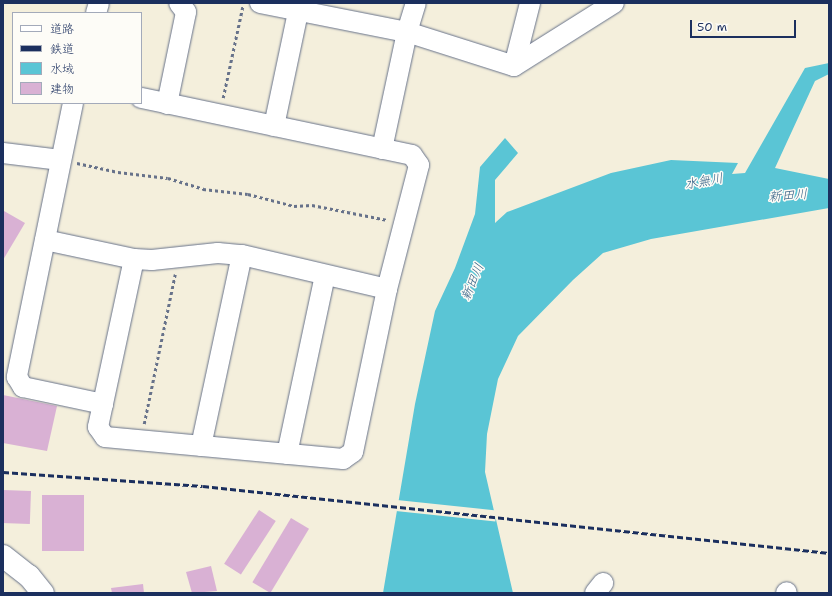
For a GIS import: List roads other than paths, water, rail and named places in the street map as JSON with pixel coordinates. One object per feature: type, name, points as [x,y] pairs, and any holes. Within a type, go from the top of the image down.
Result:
[{"type":"main road","points":[[3,556],[29,576],[44,592]]},
{"type":"street","points":[[167,104],[186,12],[179,3]]},
{"type":"street","points":[[260,3],[299,7],[407,32],[514,66],[614,3]]},
{"type":"street","points":[[382,149],[407,32],[416,3]]},
{"type":"street","points":[[514,66],[530,3]]},
{"type":"street","points":[[274,126],[299,7]]},
{"type":"street","points":[[134,259],[98,427],[105,437],[343,459],[353,452],[387,290],[419,165],[412,155],[142,98]]},
{"type":"street","points":[[73,104],[17,377],[23,387],[103,404]]},
{"type":"street","points":[[3,153],[61,160]]},
{"type":"street","points":[[45,240],[134,259],[178,258],[218,253],[242,255],[387,290]]},
{"type":"street","points":[[201,446],[242,255]]},
{"type":"street","points":[[287,454],[325,275]]},
{"type":"water","points":[[829,63],[829,74],[815,81],[775,168],[829,179],[829,208],[651,239],[603,253],[573,280],[518,336],[498,379],[487,434],[485,472],[513,593],[383,593],[415,404],[435,311],[455,268],[475,214],[480,167],[505,138],[518,153],[495,180],[495,223],[507,212],[611,173],[671,160],[738,163],[732,174],[745,173],[805,68]]},
{"type":"railway","points":[[3,472],[203,486],[829,553]]},
{"type":"water label","name":"水無川","points":[[704,182]]},
{"type":"water label","name":"新田川","points":[[788,196]]},
{"type":"water label","name":"新田川","points":[[473,282]]}]
